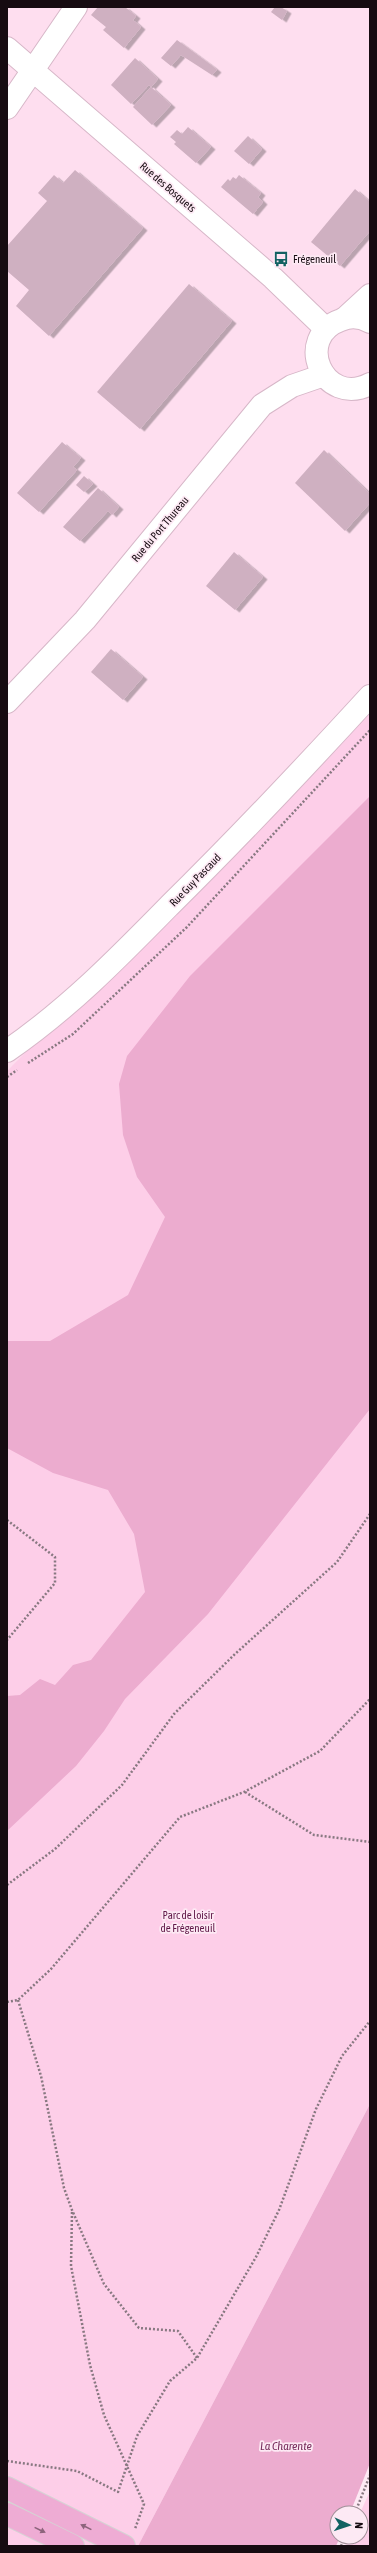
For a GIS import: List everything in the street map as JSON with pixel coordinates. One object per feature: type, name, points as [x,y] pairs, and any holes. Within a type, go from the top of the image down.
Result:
[{"type":"main road","points":[[7,2488],[125,2542]]},
{"type":"main road","points":[[7,2514],[73,2546]]},
{"type":"street","points":[[7,108],[76,7]]},
{"type":"street","name":"Rue des Bosquets","points":[[7,48],[273,278],[326,329]]},
{"type":"street","points":[[364,390],[331,383],[324,375],[316,357],[317,347],[326,329],[335,322],[345,318],[370,295]]},
{"type":"street","points":[[345,318],[357,318],[370,322]]},
{"type":"street","name":"Rue du Port Thureau","points":[[7,702],[85,620],[262,405],[292,386],[324,375]]},
{"type":"street","name":"Rue Guy Pascaud","points":[[7,1051],[36,1031],[83,993],[197,878],[370,696]]},
{"type":"path","points":[[7,1885],[55,1849],[122,1784],[174,1714],[235,1654],[337,1562],[370,1514]]},
{"type":"path","points":[[7,1520],[55,1557],[55,1583],[7,1640]]},
{"type":"path","points":[[7,2002],[18,2000],[52,1969],[180,1817],[244,1792],[320,1751],[370,1700]]},
{"type":"path","points":[[244,1792],[314,1835],[370,1842]]},
{"type":"path","points":[[18,2000],[41,2076],[64,2188],[104,2284],[139,2328],[178,2331],[197,2358]]},
{"type":"path","points":[[7,2461],[77,2471],[118,2492],[137,2436],[170,2380],[197,2358],[229,2306],[279,2210],[316,2109],[342,2056],[370,2021]]},
{"type":"path","points":[[72,2210],[71,2266],[90,2365],[104,2415],[128,2464],[144,2504],[138,2524],[125,2542]]},
{"type":"path","points":[[358,2505],[370,2475]]},
{"type":"shaded area","points":[[7,7],[370,7],[370,718],[331,763],[7,1071]]},
{"type":"green space","name":"Parc de loisir de Frégeneuil","points":[[370,706],[370,2104],[138,2546],[7,2546],[7,1071]]},
{"type":"green space","points":[[370,2491],[370,2546],[345,2546],[369,2545],[369,2505],[364,2505]]},
{"type":"water","points":[[370,796],[370,1409],[208,1614],[125,1699],[104,1731],[76,1766],[7,1831],[7,1696],[20,1695],[40,1679],[55,1685],[73,1665],[91,1660],[145,1592],[134,1534],[108,1490],[53,1473],[7,1448],[7,1341],[50,1341],[128,1295],[165,1217],[137,1177],[123,1135],[119,1084],[127,1056],[190,976]]},
{"type":"water","name":"La Charente","points":[[370,2104],[370,2463],[353,2505],[329,2505],[329,2545],[336,2546],[138,2546]]},
{"type":"building","points":[[98,7],[125,7],[136,16],[133,20],[141,27],[124,48],[103,30],[106,27],[91,15]]},
{"type":"building","points":[[275,7],[281,7],[287,11],[282,20],[271,12]]},
{"type":"building","points":[[177,40],[217,70],[212,75],[181,55],[171,66],[161,58]]},
{"type":"building","points":[[135,58],[158,79],[151,87],[149,85],[131,104],[111,85]]},
{"type":"building","points":[[151,87],[171,105],[152,125],[133,107]]},
{"type":"building","points":[[188,127],[211,147],[196,163],[174,144],[176,142],[170,137],[177,130],[182,134]]},
{"type":"building","points":[[248,136],[262,149],[249,164],[234,151]]},
{"type":"building","points":[[75,170],[143,228],[49,336],[16,306],[29,290],[7,271],[7,246],[47,201],[38,193],[54,175],[63,183]]},
{"type":"building","points":[[239,175],[261,193],[258,197],[263,202],[253,214],[221,187],[228,179],[230,181],[233,177],[236,179]]},
{"type":"building","points":[[355,189],[370,202],[370,231],[340,266],[311,242]]},
{"type":"building","points":[[189,284],[232,321],[140,429],[97,392]]},
{"type":"building","points":[[62,442],[81,458],[73,467],[77,470],[39,512],[17,493]]},
{"type":"building","points":[[324,450],[370,494],[370,503],[345,531],[295,483]]},
{"type":"building","points":[[84,476],[93,484],[84,492],[76,485]]},
{"type":"building","points":[[98,488],[119,507],[112,515],[108,511],[80,541],[63,527]]},
{"type":"building","points":[[234,552],[263,577],[235,610],[206,586]]},
{"type":"building","points":[[111,649],[143,677],[123,700],[91,672]]},
{"type":"place","name":"Frégeneuil","points":[[281,259]]}]
